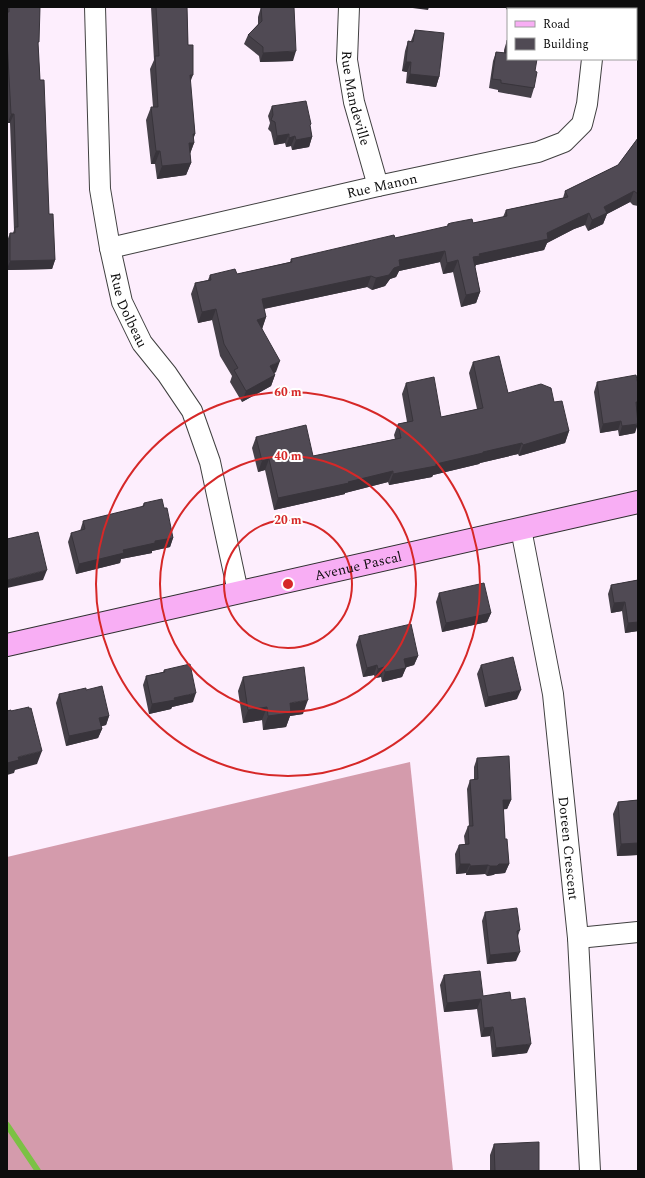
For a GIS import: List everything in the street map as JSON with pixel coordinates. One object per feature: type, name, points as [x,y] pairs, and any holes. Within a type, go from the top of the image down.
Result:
[{"type":"street","name":"Rue Dolbeau","points":[[94,7],[100,188],[110,248],[122,302],[142,343],[167,374],[192,411],[210,462],[238,592]]},
{"type":"street","name":"Rue Mandeville","points":[[349,7],[347,60],[354,102],[378,186]]},
{"type":"street","name":"Rue Manon","points":[[110,248],[378,186],[538,152],[564,142],[582,124],[587,104],[592,60]]},
{"type":"street","name":"Avenue Pascal","points":[[7,645],[638,502]]},
{"type":"street","name":"Doreen Crescent","points":[[521,529],[553,694],[578,938],[590,1171]]},
{"type":"street","points":[[578,938],[638,932]]},
{"type":"shaded area","points":[[410,762],[453,1171],[7,1171],[7,857]]},
{"type":"building","points":[[9,7],[40,7],[38,42],[40,80],[44,80],[49,214],[53,214],[55,260],[10,261],[10,233],[15,233],[15,227],[18,227],[14,114],[11,114],[7,40],[7,12],[9,12]]},
{"type":"building","points":[[156,7],[187,7],[188,45],[193,45],[193,75],[190,75],[195,134],[193,134],[194,143],[189,143],[191,163],[162,166],[160,151],[156,151],[151,107],[158,107],[155,56],[159,56]]},
{"type":"building","points":[[261,7],[294,7],[296,51],[263,53],[263,47],[248,35],[262,21]]},
{"type":"building","points":[[511,7],[542,7],[542,8]]},
{"type":"building","points":[[415,30],[444,33],[439,77],[410,74],[411,62],[406,62],[408,41],[413,42]]},
{"type":"building","points":[[507,40],[507,60],[537,60],[535,71],[537,72],[534,88],[501,83],[501,80],[492,79],[496,52],[506,53]]},
{"type":"building","points":[[306,101],[312,137],[296,140],[295,136],[289,138],[289,134],[277,136],[275,122],[271,120],[273,115],[272,106]]},
{"type":"building","points":[[638,138],[638,194],[634,191],[604,207],[607,213],[592,220],[589,213],[547,233],[548,239],[479,254],[480,256],[473,257],[480,292],[466,295],[458,260],[447,263],[445,251],[399,260],[400,266],[394,268],[389,275],[376,278],[371,276],[262,299],[266,317],[257,320],[280,361],[270,366],[275,375],[246,391],[234,370],[238,368],[224,344],[216,309],[202,312],[195,283],[211,280],[210,275],[235,269],[237,274],[292,262],[291,259],[394,235],[395,238],[448,226],[448,224],[451,223],[472,219],[473,223],[507,216],[506,210],[568,197],[565,191],[618,165]]},
{"type":"building","points":[[499,356],[508,393],[541,384],[551,388],[554,402],[562,401],[569,431],[523,445],[522,443],[436,464],[436,466],[393,474],[393,471],[348,482],[349,483],[278,498],[269,459],[262,461],[256,437],[306,425],[313,456],[401,438],[398,424],[413,421],[406,383],[434,377],[441,417],[483,408],[473,362]]},
{"type":"building","points":[[636,375],[638,384],[638,402],[636,402],[638,424],[622,426],[621,421],[603,424],[597,382]]},
{"type":"building","points":[[162,499],[164,508],[167,508],[173,538],[155,541],[155,543],[123,550],[124,553],[79,564],[71,533],[85,529],[83,521],[144,506],[144,503]]},
{"type":"building","points":[[38,532],[47,570],[7,580],[7,539]]},
{"type":"building","points":[[638,580],[638,622],[628,623],[625,602],[614,603],[611,585]]},
{"type":"building","points":[[484,583],[491,613],[446,623],[439,593]]},
{"type":"building","points":[[411,624],[418,656],[404,659],[406,668],[385,672],[384,667],[378,669],[377,665],[367,668],[359,636]]},
{"type":"building","points":[[513,657],[521,690],[488,697],[481,665]]},
{"type":"building","points":[[190,664],[196,693],[174,698],[175,700],[152,704],[146,676]]},
{"type":"building","points":[[304,667],[308,700],[290,703],[291,713],[268,716],[267,707],[248,710],[243,677]]},
{"type":"building","points":[[102,686],[109,716],[99,718],[102,729],[69,736],[59,694]]},
{"type":"building","points":[[29,707],[29,709],[31,708],[42,751],[18,757],[19,760],[7,763],[7,711]]},
{"type":"building","points":[[509,756],[511,800],[503,800],[505,839],[507,839],[509,864],[499,864],[497,866],[470,866],[470,864],[460,864],[459,845],[469,844],[468,826],[473,826],[470,780],[478,779],[477,758]]},
{"type":"building","points":[[638,800],[638,843],[621,844],[618,802]]},
{"type":"building","points":[[517,908],[520,930],[517,931],[520,952],[490,955],[485,912]]},
{"type":"building","points":[[480,971],[483,996],[510,992],[511,1000],[525,998],[531,1044],[496,1048],[493,1027],[484,1028],[481,999],[447,1003],[444,975]]},
{"type":"building","points":[[539,1142],[539,1171],[495,1171],[494,1144]]},
{"type":"waterway","points":[[7,1125],[38,1171]]}]
